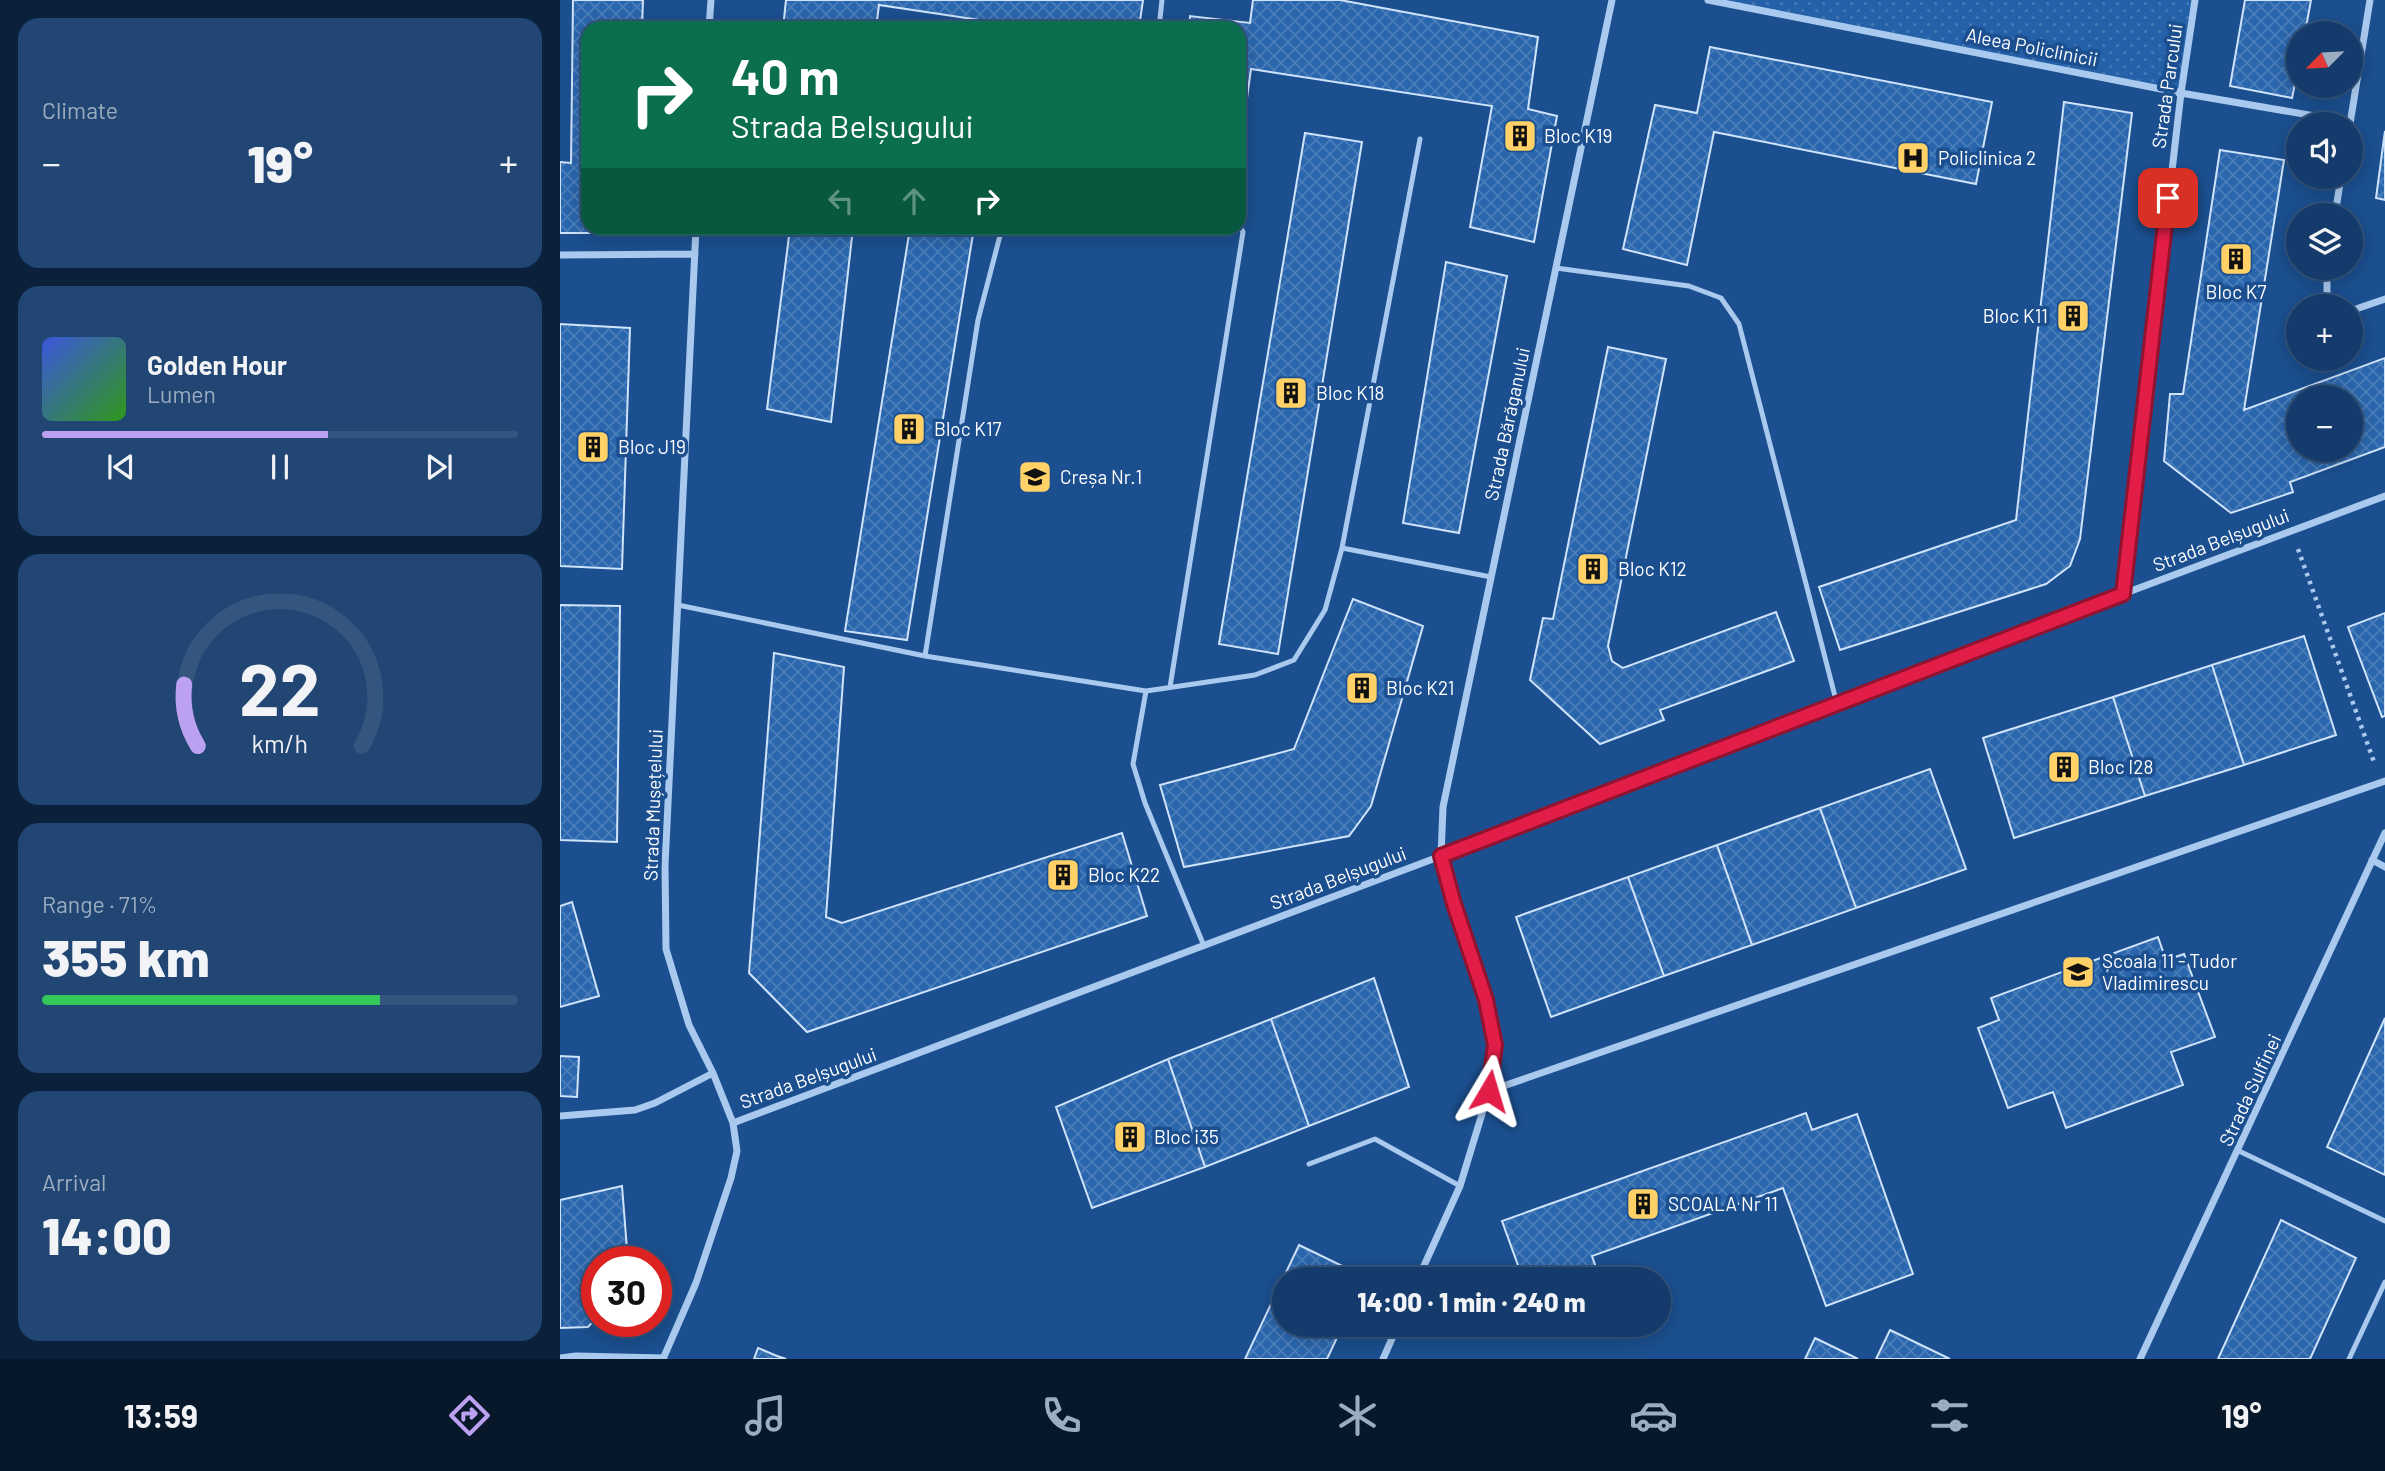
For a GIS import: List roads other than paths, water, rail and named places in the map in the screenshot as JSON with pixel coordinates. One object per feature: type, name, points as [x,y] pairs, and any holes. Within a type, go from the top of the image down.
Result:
[{"type":"street","points":[[709,21],[710,0]]},
{"type":"street","name":"Strada Bărăganului","points":[[1423,1267],[1460,1186],[1489,1091],[1495,1045],[1486,1000],[1441,856],[1443,807],[1612,0]]},
{"type":"street","name":"Aleea Policlinicii","points":[[1708,0],[2288,112]]},
{"type":"street","name":"Strada Parcului","points":[[2123,594],[2181,93],[2195,0]]},
{"type":"street","points":[[2352,112],[2370,0]]},
{"type":"street","name":"Strada Mușețelului","points":[[664,1358],[696,1283],[731,1178],[737,1151],[733,1123],[713,1073],[689,1026],[666,949],[665,865],[696,235]]},
{"type":"street","points":[[560,256],[695,254]]},
{"type":"street","points":[[2363,307],[2385,299]]},
{"type":"street","name":"Strada Belșugului","points":[[733,1123],[2385,496]]},
{"type":"street","points":[[1489,1091],[2383,782]]},
{"type":"street","name":"Strada Sulfinei","points":[[2140,1359],[2385,833]]},
{"type":"street","points":[[2372,860],[2385,867]]},
{"type":"street","points":[[560,1116],[635,1110],[655,1103],[713,1073]]},
{"type":"street","points":[[1382,1359],[1392,1337]]},
{"type":"street","points":[[560,1358],[664,1358]]},
{"type":"lane","points":[[1160,21],[1162,0]]},
{"type":"lane","points":[[678,605],[925,656],[1146,691],[1255,675],[1294,660],[1325,610],[1342,548],[1420,139]]},
{"type":"lane","points":[[925,656],[978,320],[1000,235]]},
{"type":"lane","points":[[1170,687],[1243,235]]},
{"type":"lane","points":[[1556,268],[1689,286],[1721,298],[1739,324],[1837,704]]},
{"type":"lane","points":[[1342,548],[1491,578]]},
{"type":"lane","points":[[1146,691],[1133,764],[1145,803],[1204,946]]},
{"type":"lane","points":[[1309,1164],[1376,1139],[1460,1186]]},
{"type":"lane","points":[[2239,1151],[2385,1221]]},
{"type":"lane","points":[[2349,1359],[2385,1282]]},
{"type":"place","name":"Bloc K19","points":[[1520,136]]},
{"type":"place","name":"Policlinica 2","points":[[1913,158]]},
{"type":"place","name":"Bloc K7","points":[[2236,259]]},
{"type":"place","name":"Bloc K11","points":[[2073,316]]},
{"type":"place","name":"Bloc K18","points":[[1291,393]]},
{"type":"place","name":"Bloc K17","points":[[909,429]]},
{"type":"place","name":"Bloc J19","points":[[593,447]]},
{"type":"place","name":"Creșa Nr.1","points":[[1035,477]]},
{"type":"place","name":"Bloc K12","points":[[1593,569]]},
{"type":"place","name":"Bloc K21","points":[[1362,688]]},
{"type":"place","name":"Bloc I28","points":[[2064,767]]},
{"type":"place","name":"Bloc K22","points":[[1063,875]]},
{"type":"place","name":"Școala 11 - Tudor Vladimirescu","points":[[2078,972]]},
{"type":"place","name":"Bloc i35","points":[[1130,1137]]},
{"type":"place","name":"SCOALA Nr 11","points":[[1643,1204]]}]
